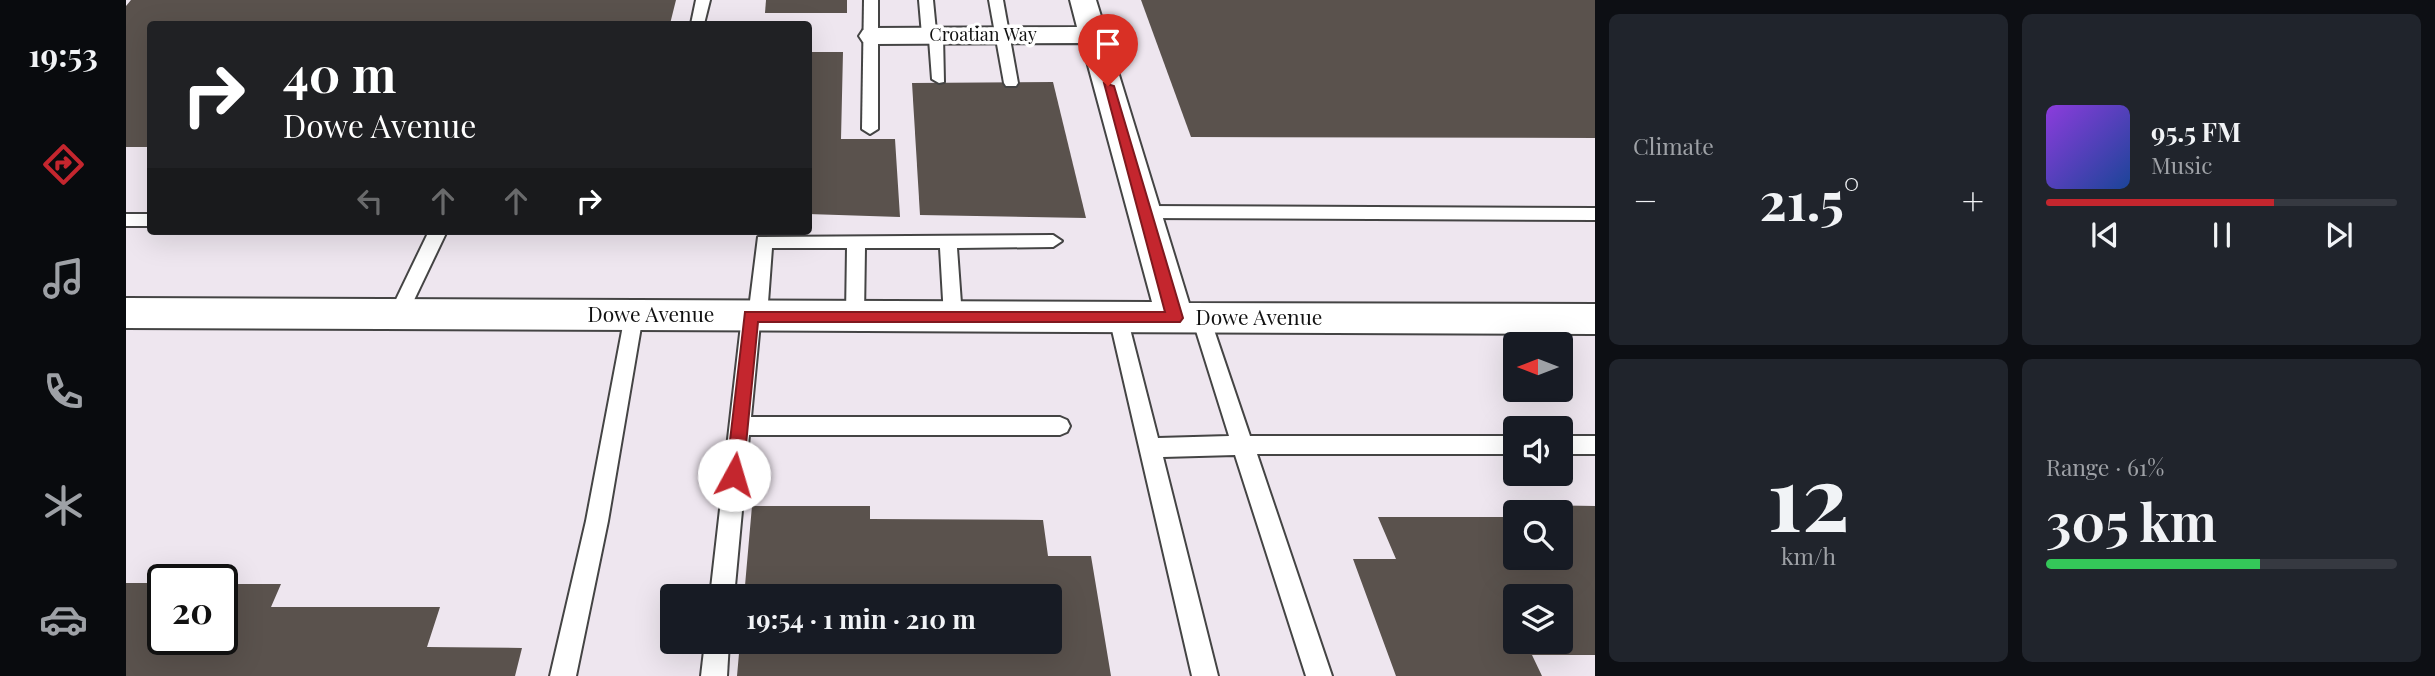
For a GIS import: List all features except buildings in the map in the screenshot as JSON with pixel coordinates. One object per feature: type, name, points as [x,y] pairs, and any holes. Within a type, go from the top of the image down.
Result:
[{"type":"street","points":[[1083,0],[1144,212],[1188,318]]},
{"type":"street","name":"Croatian Way","points":[[873,36],[1094,35]]},
{"type":"street","name":"Dowe Avenue","points":[[126,313],[1595,319]]},
{"type":"lane","points":[[699,21],[703,0]]},
{"type":"lane","points":[[870,129],[872,0]]},
{"type":"lane","points":[[926,0],[939,79]]},
{"type":"lane","points":[[996,0],[1011,83]]},
{"type":"lane","points":[[1144,212],[1588,214],[1595,233]]},
{"type":"lane","points":[[126,220],[147,220]]},
{"type":"lane","points":[[398,314],[436,235]]},
{"type":"lane","points":[[723,584],[740,426],[764,242],[1054,241]]},
{"type":"lane","points":[[855,316],[856,242]]},
{"type":"lane","points":[[948,242],[953,317]]},
{"type":"lane","points":[[563,676],[597,521],[634,315]]},
{"type":"lane","points":[[1118,317],[1205,676]]},
{"type":"lane","points":[[1188,318],[1244,444],[1319,676]]},
{"type":"lane","points":[[740,426],[1059,426]]},
{"type":"lane","points":[[1148,448],[1244,444],[1503,444]]},
{"type":"lane","points":[[1573,444],[1595,444]]},
{"type":"lane","points":[[714,676],[716,654]]},
{"type":"shaded area","points":[[126,0],[1595,0],[1595,676],[126,676]]},
{"type":"route","points":[[734,475],[751,316],[1175,318],[1108,86]]}]
